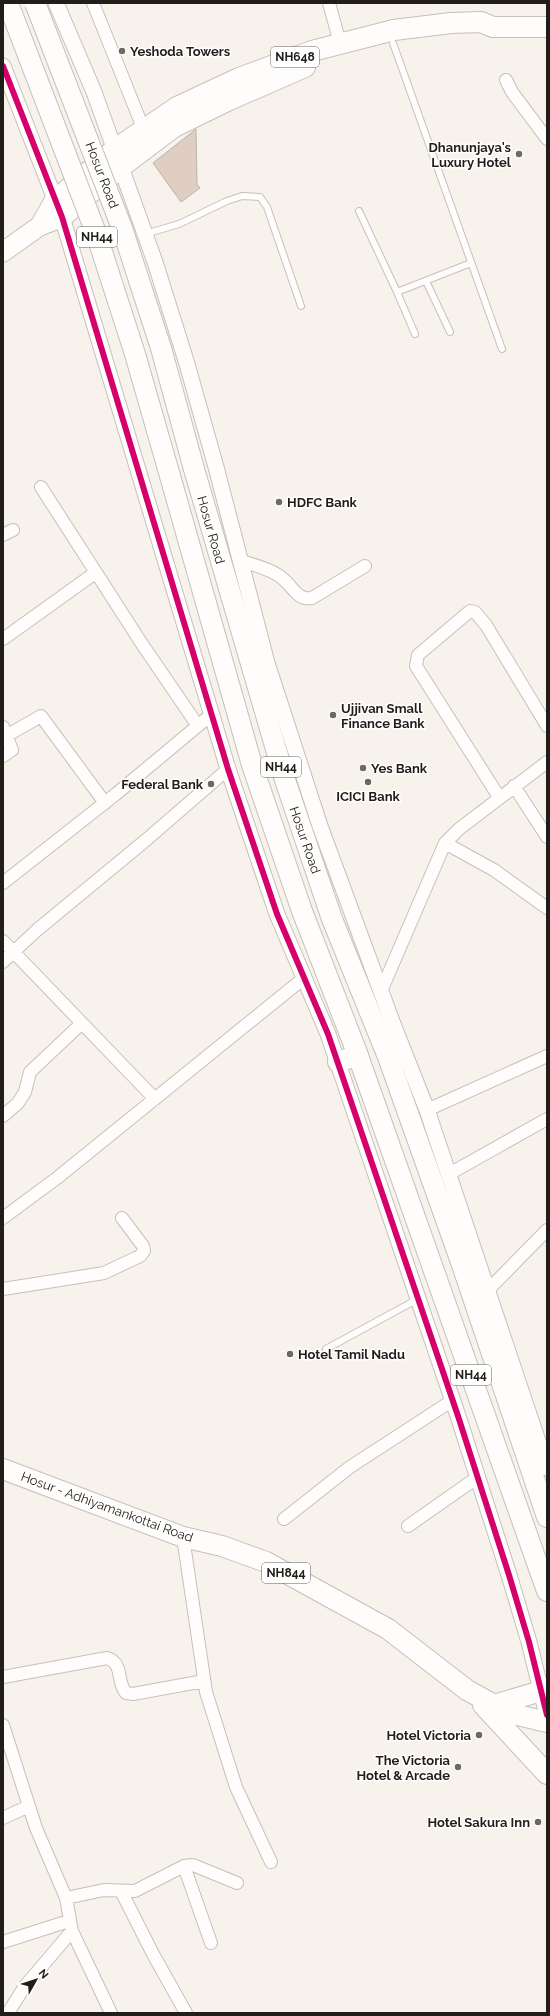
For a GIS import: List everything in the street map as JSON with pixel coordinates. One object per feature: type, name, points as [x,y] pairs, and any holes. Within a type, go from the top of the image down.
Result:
[{"type":"highway","name":"Hosur Road","points":[[8,3],[96,233],[135,354],[252,765],[302,911],[357,1053]]},
{"type":"highway","name":"Hosur Road","points":[[35,3],[122,228],[161,348],[194,470],[285,780],[332,919],[394,1057]]},
{"type":"highway","name":"NH648","points":[[41,225],[58,208],[118,158],[143,128],[177,107],[239,78],[340,43],[394,30],[451,23],[481,22],[493,27],[547,26]]},
{"type":"highway","name":"NH648","points":[[118,158],[174,127],[227,101],[339,53],[393,43],[480,34],[493,27]]},
{"type":"highway","name":"NH44","points":[[357,1053],[547,1591]]},
{"type":"highway","points":[[338,1062],[357,1053]]},
{"type":"highway","name":"NH44","points":[[394,1057],[547,1517]]},
{"type":"highway","name":"Hosur - Adhiyamankottai Road","points":[[3,1469],[184,1537],[222,1546],[266,1562],[388,1629],[467,1690],[510,1713],[547,1722]]},
{"type":"highway","points":[[467,1690],[547,1774]]},
{"type":"highway","points":[[494,1705],[541,1691]]},
{"type":"main road","points":[[3,252],[41,225]]},
{"type":"street","points":[[56,3],[94,92],[118,158],[145,234],[187,364],[241,561],[267,663],[320,826],[382,989],[394,1057],[427,1110],[488,1290],[544,1445],[547,1468]]},
{"type":"street","points":[[93,3],[143,128]]},
{"type":"street","points":[[329,3],[340,43]]},
{"type":"street","points":[[3,66],[58,208],[228,769],[277,914],[328,1034],[338,1062],[453,1400],[525,1627],[547,1715]]},
{"type":"street","points":[[506,80],[512,92],[547,139]]},
{"type":"street","points":[[41,487],[96,573],[198,726]]},
{"type":"street","points":[[241,561],[284,578],[301,598],[306,600],[312,598],[365,566]]},
{"type":"street","points":[[3,639],[96,573]]},
{"type":"street","points":[[499,797],[416,666],[418,655],[470,611],[475,612],[486,625],[547,726]]},
{"type":"street","points":[[3,883],[105,803],[212,714]]},
{"type":"street","points":[[3,756],[12,750],[5,731],[41,716],[105,803]]},
{"type":"street","points":[[382,989],[445,843],[458,829],[547,762]]},
{"type":"street","points":[[3,962],[38,930],[228,769]]},
{"type":"street","points":[[514,786],[547,837]]},
{"type":"street","points":[[445,843],[494,870],[547,908]]},
{"type":"street","points":[[3,941],[155,1099]]},
{"type":"street","points":[[3,1218],[57,1178],[304,978]]},
{"type":"street","points":[[3,1116],[18,1103],[25,1092],[30,1072],[82,1023]]},
{"type":"street","points":[[427,1110],[547,1056]]},
{"type":"street","points":[[449,1174],[547,1119]]},
{"type":"street","points":[[3,1290],[104,1272],[140,1256],[144,1251],[143,1246],[122,1218]]},
{"type":"street","points":[[488,1290],[547,1230]]},
{"type":"street","points":[[284,1519],[350,1467],[453,1400]]},
{"type":"street","points":[[408,1526],[478,1477]]},
{"type":"street","points":[[184,1537],[204,1681],[236,1788],[271,1862]]},
{"type":"street","points":[[3,1677],[107,1658],[113,1660],[118,1666],[122,1689],[126,1693],[133,1694],[204,1681]]},
{"type":"street","points":[[4,1732],[36,1828],[66,1898],[71,1926],[111,2013]]},
{"type":"street","points":[[3,1818],[29,1806]]},
{"type":"street","points":[[66,1898],[104,1890],[135,1891],[184,1866],[193,1865],[236,1883]]},
{"type":"street","points":[[184,1866],[211,1944]]},
{"type":"street","points":[[121,1891],[153,1954],[186,2013]]},
{"type":"street","points":[[3,1942],[71,1926]]},
{"type":"street","points":[[8,2013],[24,1986],[71,1926]]},
{"type":"lane","points":[[393,43],[502,348]]},
{"type":"lane","points":[[145,234],[179,224],[235,198],[254,196],[260,197],[267,207],[301,306]]},
{"type":"lane","points":[[359,211],[415,334]]},
{"type":"lane","points":[[397,292],[471,263]]},
{"type":"lane","points":[[426,281],[450,332]]},
{"type":"lane","points":[[326,1349],[419,1299]]},
{"type":"building","points":[[196,129],[197,184],[200,188],[181,202],[153,163]]},
{"type":"cycle path","points":[[3,66],[62,217],[228,769],[277,914],[328,1034],[458,1416],[529,1642],[547,1715]]},
{"type":"place","name":"Yeshoda Towers","points":[[122,51]]},
{"type":"place","name":"Dhanunjaya's Luxury Hotel","points":[[519,154]]},
{"type":"place","name":"HDFC Bank","points":[[279,502]]},
{"type":"place","name":"Ujjivan Small Finance Bank","points":[[333,715]]},
{"type":"place","name":"Yes Bank","points":[[363,768]]},
{"type":"place","name":"ICICI Bank","points":[[368,782]]},
{"type":"place","name":"Federal Bank","points":[[211,784]]},
{"type":"place","name":"Hotel Tamil Nadu","points":[[290,1354]]},
{"type":"place","name":"Hotel Victoria","points":[[479,1735]]},
{"type":"place","name":"The Victoria Hotel & Arcade","points":[[458,1767]]},
{"type":"place","name":"Hotel Sakura Inn","points":[[538,1822]]}]
